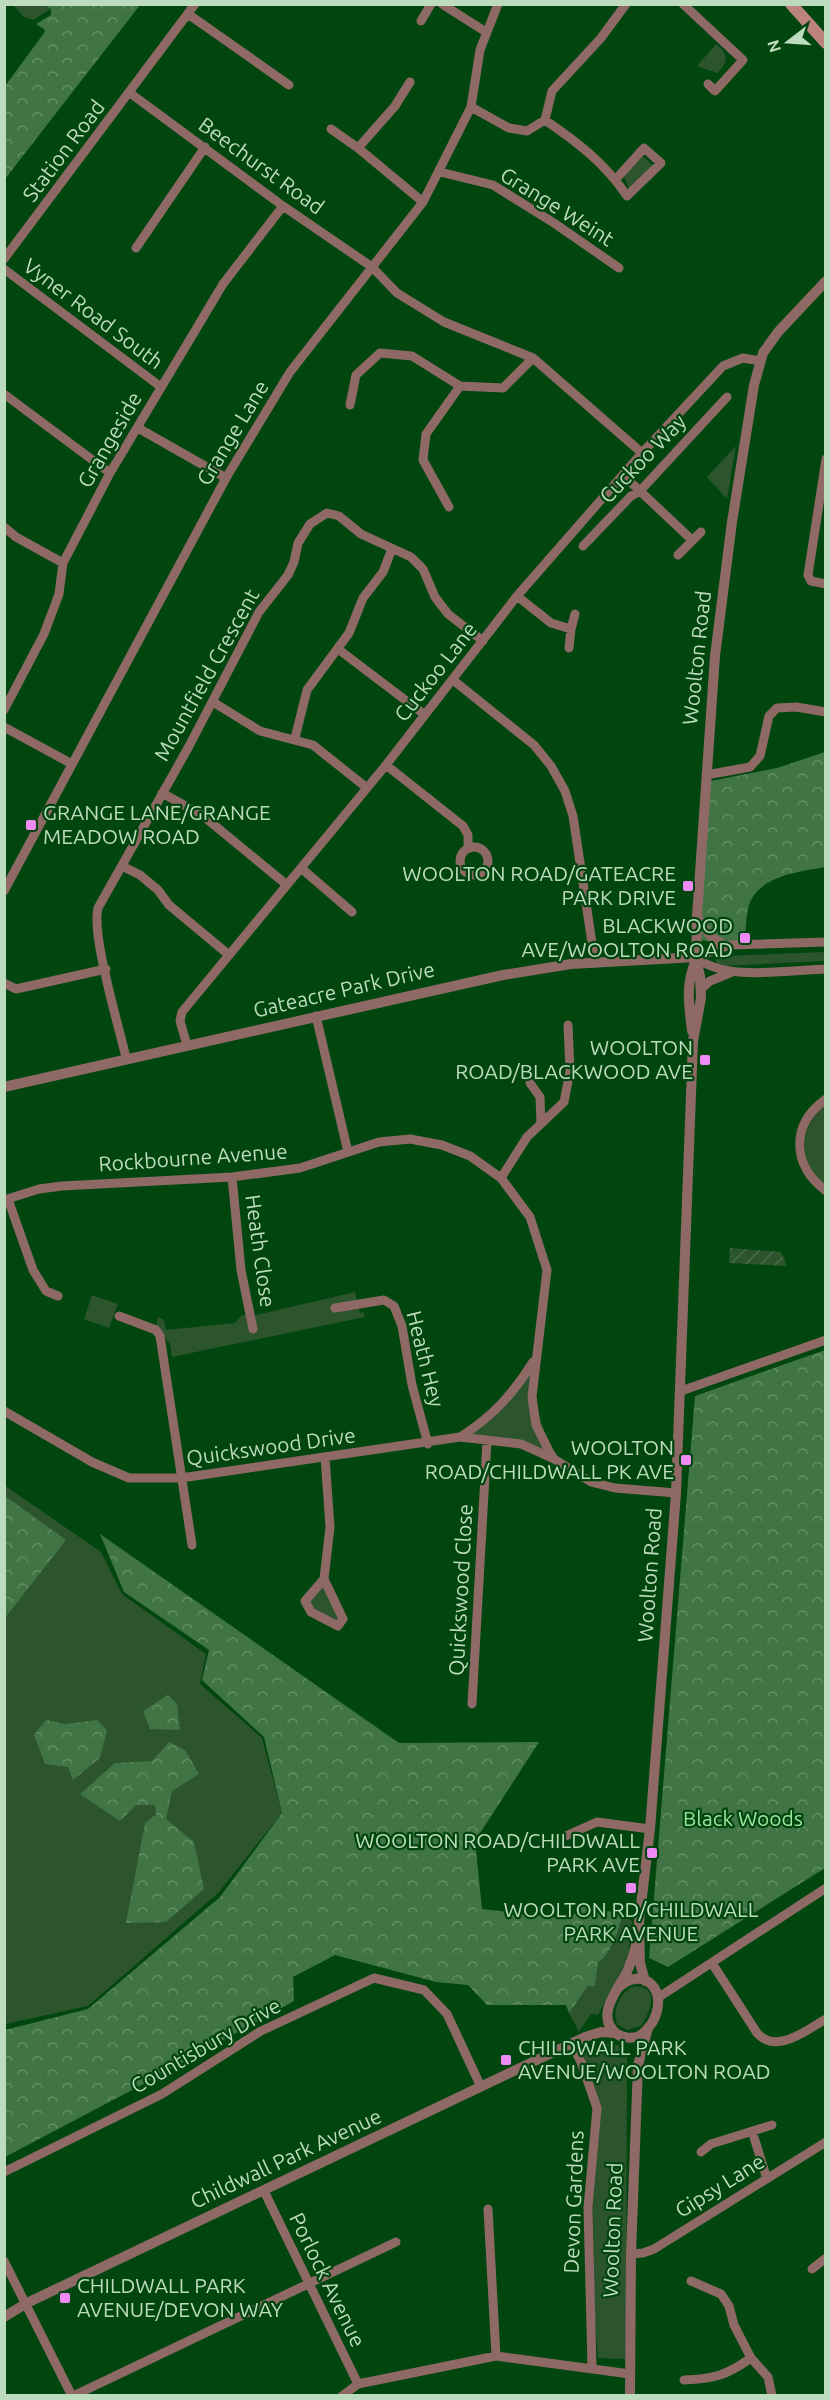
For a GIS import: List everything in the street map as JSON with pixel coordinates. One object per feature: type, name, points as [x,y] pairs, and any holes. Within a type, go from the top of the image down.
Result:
[{"type":"main road","points":[[791,4],[825,43]]},
{"type":"street","name":"Station Road","points":[[4,259],[195,4]]},
{"type":"street","points":[[421,21],[431,4]]},
{"type":"street","points":[[442,4],[486,32]]},
{"type":"street","name":"Grange Lane","points":[[6,886],[226,478],[290,372],[423,202],[440,172],[471,107],[480,50],[498,4]]},
{"type":"street","points":[[471,107],[509,128],[527,131],[545,120],[552,91],[601,38],[626,4]]},
{"type":"street","points":[[683,4],[742,60],[715,91],[708,84]]},
{"type":"street","points":[[188,14],[289,85]]},
{"type":"street","points":[[358,148],[395,106],[410,82]]},
{"type":"street","name":"Beechurst Road","points":[[130,93],[283,206],[372,267],[397,293],[444,322],[533,358],[642,453]]},
{"type":"street","points":[[545,120],[586,149],[616,179],[627,196],[661,163],[644,148],[616,179]]},
{"type":"street","points":[[331,129],[358,148],[423,202]]},
{"type":"street","points":[[136,248],[205,147]]},
{"type":"street","name":"Grange Weint","points":[[440,172],[492,185],[555,223],[620,268]]},
{"type":"street","name":"Grangeside","points":[[4,710],[44,633],[59,594],[63,563],[110,473],[223,284],[283,206]]},
{"type":"street","name":"Vyner Road South","points":[[4,269],[160,387]]},
{"type":"street","name":"Woolton Road","points":[[618,1988],[631,1964],[639,1930],[650,1829],[676,1493],[693,1041],[702,988],[696,959],[697,916],[715,656],[732,522],[760,361],[778,332],[825,281]]},
{"type":"street","points":[[350,405],[356,375],[380,353],[412,356],[460,386],[503,388],[533,358]]},
{"type":"street","name":"Cuckoo Lane","points":[[187,1045],[180,1021],[182,1012],[386,765],[517,596],[642,453],[723,366],[743,358],[760,361]]},
{"type":"street","points":[[449,507],[423,460],[426,434],[460,386]]},
{"type":"street","points":[[4,394],[110,473]]},
{"type":"street","name":"Cuckoo Way","points":[[583,546],[631,496],[640,491],[727,397]]},
{"type":"street","points":[[138,428],[226,478]]},
{"type":"street","points":[[825,459],[807,575],[811,581],[825,584]]},
{"type":"street","points":[[623,475],[692,540]]},
{"type":"street","name":"Mountfield Crescent","points":[[126,1058],[95,918],[98,908],[213,702],[259,612],[288,574],[294,562],[298,543],[310,524],[327,513],[339,516],[361,534],[411,557],[423,569],[435,597],[448,614],[483,641]]},
{"type":"street","points":[[4,527],[16,537],[63,563]]},
{"type":"street","points":[[678,555],[701,532]]},
{"type":"street","points":[[295,738],[307,690],[349,633],[363,598],[383,572],[392,549]]},
{"type":"street","points":[[517,596],[551,623],[570,629]]},
{"type":"street","points":[[569,648],[570,629],[575,614]]},
{"type":"street","points":[[338,649],[425,715]]},
{"type":"street","points":[[453,680],[534,745],[551,766],[564,791],[573,816],[595,963]]},
{"type":"street","points":[[213,702],[260,731],[295,738],[313,745],[367,788]]},
{"type":"street","points":[[706,775],[750,767],[760,756],[769,716],[777,708],[796,707],[825,712]]},
{"type":"street","points":[[4,727],[72,764]]},
{"type":"street","points":[[386,765],[463,826],[468,835],[470,848]]},
{"type":"street","points":[[162,793],[202,815],[287,885]]},
{"type":"street","points":[[122,866],[140,875],[170,905],[229,955]]},
{"type":"street","points":[[301,868],[352,912]]},
{"type":"street","points":[[697,916],[709,935],[725,946]]},
{"type":"street","points":[[696,959],[725,946],[825,942]]},
{"type":"street","points":[[696,959],[708,966],[732,973]]},
{"type":"street","name":"Woolton Road","points":[[693,1041],[688,999],[689,978],[696,959]]},
{"type":"street","name":"Gateacre Park Drive","points":[[4,1087],[503,975],[595,963],[696,959]]},
{"type":"street","points":[[4,983],[16,989],[105,969]]},
{"type":"street","points":[[702,988],[710,981],[732,973],[825,969]]},
{"type":"street","points":[[316,1016],[348,1152]]},
{"type":"street","points":[[501,1178],[527,1137],[564,1102],[570,1071],[568,1025]]},
{"type":"street","points":[[530,1083],[540,1097],[541,1124]]},
{"type":"street","points":[[825,1099],[805,1121],[799,1141],[799,1150],[807,1172],[825,1191]]},
{"type":"street","name":"Rockbourne Avenue","points":[[6,1199],[39,1189],[62,1186],[232,1177],[300,1168],[379,1142],[410,1139],[442,1145],[470,1156],[501,1178],[530,1217],[547,1270],[531,1397],[534,1416],[545,1445],[554,1459],[584,1479],[607,1487],[676,1493]]},
{"type":"street","name":"Heath Close","points":[[232,1177],[241,1270],[253,1329]]},
{"type":"street","points":[[6,1199],[33,1270],[46,1291],[58,1296]]},
{"type":"street","name":"Heath Hey","points":[[335,1308],[384,1300],[394,1306],[402,1326],[412,1385],[428,1444]]},
{"type":"street","points":[[119,1316],[156,1330],[160,1336],[192,1545]]},
{"type":"street","points":[[681,1391],[825,1340]]},
{"type":"street","name":"Rockbourne Avenue","points":[[460,1437],[485,1421],[508,1399],[534,1360]]},
{"type":"street","name":"Quickswood Drive","points":[[4,1411],[92,1462],[129,1478],[181,1478],[428,1444],[460,1437],[521,1444],[554,1459]]},
{"type":"street","name":"Quickswood Close","points":[[472,1704],[487,1441]]},
{"type":"street","points":[[324,1579],[305,1601],[311,1612],[338,1626],[343,1619],[324,1579],[330,1527],[325,1457]]},
{"type":"street","points":[[558,1839],[597,1822],[650,1829]]},
{"type":"street","points":[[659,1997],[825,1888]]},
{"type":"street","name":"Woolton Road","points":[[639,1930],[641,1967],[645,1981]]},
{"type":"street","points":[[712,1963],[757,2033],[768,2041],[783,2042],[825,2019]]},
{"type":"street","name":"Countisbury Drive","points":[[4,2172],[162,2094],[261,2031],[374,1978],[424,1990],[447,2014],[482,2087]]},
{"type":"street","points":[[629,1980],[645,1981],[653,1987],[659,1997],[658,2010],[648,2028],[638,2036],[620,2035],[607,2019],[608,2007],[618,1988],[629,1980]]},
{"type":"street","name":"Childwall Park Avenue","points":[[585,2037],[596,2027],[608,2007]]},
{"type":"street","name":"Woolton Road","points":[[630,2396],[631,2254],[638,2065],[648,2028]]},
{"type":"street","name":"Childwall Park Avenue","points":[[4,2317],[27,2303],[571,2043],[601,2032],[620,2035]]},
{"type":"street","name":"Woolton Road","points":[[620,2035],[632,2046],[638,2065]]},
{"type":"street","name":"Devon Gardens","points":[[571,2043],[581,2062],[597,2108],[588,2208],[592,2368]]},
{"type":"street","points":[[701,2152],[711,2144],[772,2125]]},
{"type":"street","points":[[752,2131],[766,2179]]},
{"type":"street","name":"Gipsy Lane","points":[[631,2254],[650,2251],[825,2142]]},
{"type":"street","name":"Porlock Avenue","points":[[264,2191],[358,2384]]},
{"type":"street","points":[[488,2209],[496,2356]]},
{"type":"street","points":[[4,2261],[72,2396],[396,2242]]},
{"type":"street","points":[[812,2269],[825,2258]]},
{"type":"street","points":[[691,2281],[721,2294],[729,2306],[735,2325],[751,2358],[768,2378],[772,2396]]},
{"type":"street","points":[[342,2396],[358,2384],[496,2356],[630,2374]]},
{"type":"street","points":[[684,2380],[709,2379],[730,2373],[751,2358]]},
{"type":"green space","points":[[13,5],[45,5],[51,9],[33,20],[24,17]]},
{"type":"green space","points":[[45,5],[140,5],[5,179],[5,86],[44,33],[45,30],[36,24],[51,15],[51,9]]},
{"type":"green space","points":[[716,44],[726,58],[721,69],[717,73],[697,66]]},
{"type":"green space","points":[[643,156],[652,165],[629,189],[624,176]]},
{"type":"green space","points":[[736,446],[727,499],[707,477]]},
{"type":"green space","points":[[825,752],[825,867],[781,877],[761,888],[749,905],[745,938],[730,945],[701,940],[706,782],[777,768]]},
{"type":"green space","points":[[825,952],[825,961],[724,966],[716,963],[716,959],[725,956]]},
{"type":"green space","points":[[825,1103],[824,1187],[809,1165],[805,1144],[810,1124]]},
{"type":"green space","points":[[730,1248],[781,1252],[787,1266],[729,1263]]},
{"type":"green space","points":[[355,1292],[360,1313],[363,1312],[365,1317],[172,1357],[170,1344],[156,1327],[158,1317],[164,1320],[166,1330],[235,1323],[242,1315],[256,1315]]},
{"type":"green space","points":[[92,1295],[118,1304],[109,1328],[84,1319]]},
{"type":"green space","name":"Black Woods","points":[[825,1350],[825,1868],[668,1967],[649,1958],[695,1396]]},
{"type":"green space","points":[[533,1362],[538,1412],[551,1451],[464,1435],[504,1403]]},
{"type":"green space","points":[[4,1485],[101,1552],[122,1594],[206,1654],[200,1684],[262,1738],[282,1813],[218,1893],[88,2006],[5,2024]]},
{"type":"green space","points":[[5,1496],[66,1540],[5,1618]]},
{"type":"green space","points":[[100,1534],[399,1743],[539,1742],[475,1841],[482,1909],[570,1919],[581,1906],[623,1914],[611,1947],[598,1963],[595,1986],[588,1986],[569,2013],[566,2005],[487,2005],[468,1985],[436,1982],[335,1955],[293,1977],[294,2001],[5,2157],[5,2030],[88,2009],[220,1897],[282,1813],[264,1737],[202,1680],[209,1650],[124,1592]]},
{"type":"green space","points":[[324,1579],[343,1619],[338,1626],[311,1612],[305,1601]]},
{"type":"green space","points":[[168,1695],[177,1704],[180,1730],[150,1729],[143,1711]]},
{"type":"green space","points":[[46,1720],[65,1724],[97,1720],[107,1730],[100,1758],[73,1780],[68,1767],[45,1764],[34,1735]]},
{"type":"green space","points":[[169,1742],[185,1750],[199,1774],[172,1791],[166,1819],[194,1842],[204,1889],[166,1922],[126,1923],[145,1823],[156,1815],[155,1805],[136,1805],[120,1821],[80,1794],[115,1763],[152,1761]]},
{"type":"green space","points":[[623,1914],[632,1921],[628,1959],[598,2015],[591,2014],[579,2032],[569,2013],[588,1986],[595,1986],[598,1963],[612,1947]]},
{"type":"green space","points":[[632,1987],[647,1989],[651,2000],[648,2013],[641,2026],[627,2030],[617,2024],[615,2014],[620,1998]]},
{"type":"green space","points":[[605,2043],[618,2045],[627,2057],[626,2359],[598,2358],[594,2307],[593,2208],[601,2108],[582,2054]]},
{"type":"place","name":"GRANGE LANE/GRANGE MEADOW ROAD","points":[[31,825]]},
{"type":"place","name":"WOOLTON ROAD/GATEACRE PARK DRIVE","points":[[688,886]]},
{"type":"place","name":"BLACKWOOD AVE/WOOLTON ROAD","points":[[745,938]]},
{"type":"place","name":"WOOLTON ROAD/BLACKWOOD AVE","points":[[705,1060]]},
{"type":"place","name":"WOOLTON ROAD/CHILDWALL PK AVE","points":[[686,1460]]},
{"type":"place","name":"WOOLTON ROAD/CHILDWALL PARK AVE","points":[[652,1853]]},
{"type":"place","name":"WOOLTON RD/CHILDWALL PARK AVENUE","points":[[631,1888]]},
{"type":"place","name":"CHILDWALL PARK AVENUE/WOOLTON ROAD","points":[[506,2060]]},
{"type":"place","name":"CHILDWALL PARK AVENUE/DEVON WAY","points":[[65,2298]]}]
